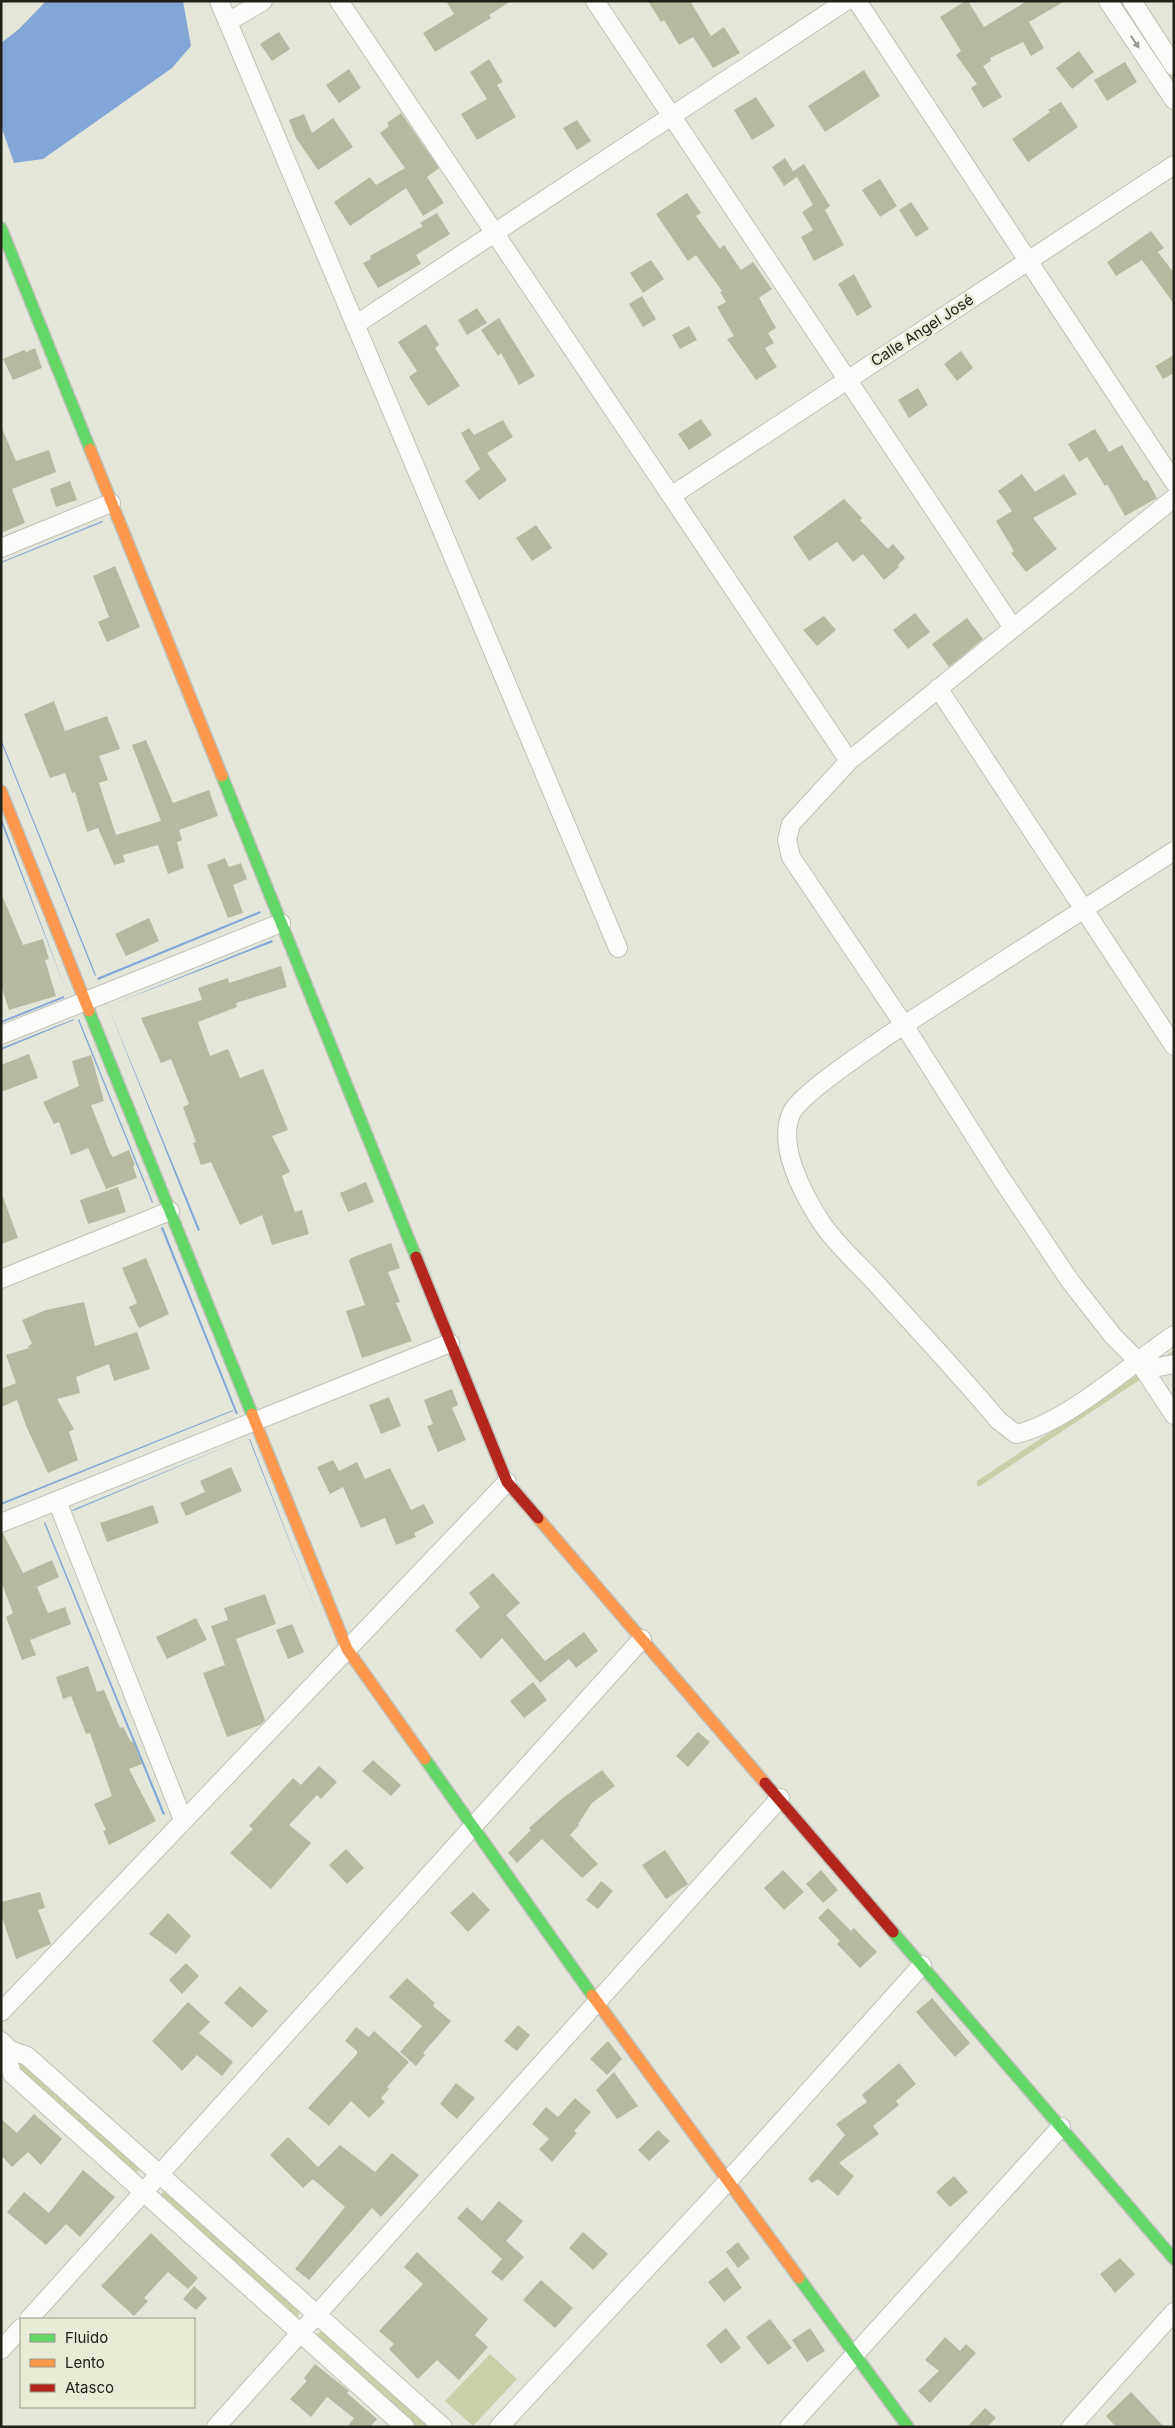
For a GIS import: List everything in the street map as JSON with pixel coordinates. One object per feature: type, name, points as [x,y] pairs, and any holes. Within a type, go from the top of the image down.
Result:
[{"type":"street","points":[[219,1],[618,948]]},
{"type":"street","points":[[228,22],[263,1]]},
{"type":"street","points":[[339,1],[849,761]]},
{"type":"street","points":[[595,1],[1013,628]]},
{"type":"street","points":[[355,325],[846,1]]},
{"type":"street","points":[[857,1],[1174,482]]},
{"type":"street","points":[[1108,1],[1174,100]]},
{"type":"street","points":[[1132,1],[1174,66]]},
{"type":"street","name":"Calle Angel José","points":[[671,496],[1174,165]]},
{"type":"street","points":[[1,228],[507,1482],[1174,2259]]},
{"type":"street","points":[[1174,498],[849,761],[791,824],[787,840],[791,858],[904,1025],[1000,1178],[1070,1280],[1113,1336],[1139,1362],[1174,1415]]},
{"type":"street","points":[[1,548],[111,503]]},
{"type":"street","points":[[938,688],[1174,1046]]},
{"type":"street","points":[[1,792],[347,1649],[597,2002],[908,2427]]},
{"type":"street","points":[[1174,851],[904,1025],[828,1079],[793,1111],[786,1130],[789,1150],[798,1178],[821,1223],[998,1420],[1016,1434],[1034,1430],[1139,1362],[1174,1335]]},
{"type":"street","points":[[1,1035],[280,923]]},
{"type":"street","points":[[1,1279],[170,1211]]},
{"type":"street","points":[[1,1523],[450,1343]]},
{"type":"street","points":[[1139,1362],[1158,1367],[1174,1364]]},
{"type":"street","points":[[1,2012],[507,1482]]},
{"type":"street","points":[[57,1501],[183,1820]]},
{"type":"street","points":[[30,2318],[642,1639]]},
{"type":"street","points":[[216,2427],[780,1798]]},
{"type":"street","points":[[499,2427],[728,2181],[922,1965]]},
{"type":"street","points":[[4,2044],[27,2056],[444,2427]]},
{"type":"street","points":[[4,2044],[12,2074],[405,2427]]},
{"type":"street","points":[[789,2427],[1061,2127]]},
{"type":"street","points":[[1071,2427],[1174,2312]]},
{"type":"street","points":[[1,2350],[20,2329]]},
{"type":"green space","points":[[1117,1],[1122,1],[1174,79],[1174,87]]},
{"type":"green space","points":[[1174,1350],[1174,1357],[980,1486],[977,1486],[977,1481]]},
{"type":"green space","points":[[18,2060],[22,2060],[140,2170],[133,2173],[16,2067]]},
{"type":"green space","points":[[165,2190],[300,2310],[298,2317],[296,2318],[160,2195]]},
{"type":"green space","points":[[322,2331],[430,2427],[416,2427],[318,2338],[317,2334]]},
{"type":"green space","points":[[490,2354],[517,2379],[473,2426],[445,2401]]},
{"type":"water","points":[[46,1],[183,1],[191,46],[172,68],[43,159],[14,163],[1,126],[1,43],[19,29]]},
{"type":"water","points":[[103,522],[1,563],[1,562]]},
{"type":"water","points":[[1,739],[96,975],[95,976],[1,742]]},
{"type":"water","points":[[1,817],[67,993],[1,822]]},
{"type":"water","points":[[260,911],[261,913],[98,980],[97,978]]},
{"type":"water","points":[[272,940],[273,942],[111,1005]]},
{"type":"water","points":[[64,996],[64,998],[1,1023],[1,1021]]},
{"type":"water","points":[[107,1004],[200,1230],[198,1231]]},
{"type":"water","points":[[74,1020],[1,1050],[1,1048]]},
{"type":"water","points":[[78,1020],[153,1202],[152,1203]]},
{"type":"water","points":[[163,1227],[238,1414],[236,1414],[161,1228]]},
{"type":"water","points":[[233,1411],[1,1505],[1,1503]]},
{"type":"water","points":[[249,1437],[73,1511],[72,1510]]},
{"type":"water","points":[[249,1439],[250,1439],[322,1624]]},
{"type":"water","points":[[44,1523],[165,1814],[163,1815]]},
{"type":"building","points":[[446,1],[511,1],[489,15],[491,18],[435,52],[423,33],[454,14]]},
{"type":"building","points":[[648,1],[690,1],[711,36],[724,27],[740,53],[713,68],[693,37],[679,45],[664,20],[661,22]]},
{"type":"building","points":[[968,1],[984,27],[1027,1],[1065,1],[1029,22],[1044,48],[1031,56],[1023,42],[990,58],[991,61],[983,66],[1002,97],[983,108],[971,88],[977,84],[956,55],[961,51],[940,17]]},
{"type":"building","points":[[279,32],[290,49],[272,61],[260,44]]},
{"type":"building","points":[[1079,51],[1094,72],[1072,89],[1056,68]]},
{"type":"building","points":[[489,59],[503,82],[497,85],[516,117],[477,140],[461,114],[487,99],[470,72]]},
{"type":"building","points":[[1125,62],[1137,82],[1107,101],[1094,80]]},
{"type":"building","points":[[349,69],[361,88],[339,103],[326,85]]},
{"type":"building","points":[[864,70],[880,96],[825,132],[808,106]]},
{"type":"building","points":[[756,97],[775,126],[752,140],[734,110]]},
{"type":"building","points":[[1061,102],[1078,127],[1028,162],[1012,139]]},
{"type":"building","points":[[401,113],[439,168],[427,177],[444,203],[423,216],[406,188],[350,226],[334,202],[370,177],[376,185],[405,168],[380,133],[389,126],[387,123]]},
{"type":"building","points":[[304,114],[312,133],[333,118],[353,147],[318,170],[296,138],[289,120]]},
{"type":"building","points":[[577,120],[591,141],[577,150],[563,128]]},
{"type":"building","points":[[785,158],[793,171],[804,164],[830,206],[825,210],[844,245],[814,261],[801,237],[813,230],[802,212],[813,205],[797,177],[784,186],[772,167]]},
{"type":"building","points":[[880,179],[897,206],[880,217],[862,190]]},
{"type":"building","points":[[687,193],[701,213],[696,216],[720,249],[724,245],[741,270],[753,262],[772,289],[759,298],[776,328],[768,333],[774,343],[765,348],[777,367],[756,380],[727,339],[734,336],[717,307],[726,302],[720,292],[722,291],[696,255],[688,261],[656,214]]},
{"type":"building","points":[[911,202],[929,229],[916,237],[899,210]]},
{"type":"building","points":[[437,213],[450,234],[416,255],[421,264],[378,288],[363,263],[371,259],[370,256],[423,226],[420,223]]},
{"type":"building","points":[[1151,231],[1164,248],[1158,252],[1174,273],[1174,304],[1142,260],[1116,276],[1107,262]]},
{"type":"building","points":[[651,260],[664,279],[643,293],[630,273]]},
{"type":"building","points":[[854,274],[872,307],[857,316],[838,284]]},
{"type":"building","points":[[642,296],[656,319],[643,327],[629,304]]},
{"type":"building","points":[[477,308],[487,323],[467,335],[458,320]]},
{"type":"building","points":[[499,318],[535,376],[519,385],[501,353],[498,356],[481,330]]},
{"type":"building","points":[[426,324],[439,345],[435,348],[460,386],[428,406],[409,377],[417,371],[398,342]]},
{"type":"building","points":[[689,326],[697,340],[680,349],[672,335]]},
{"type":"building","points":[[35,348],[42,368],[13,380],[3,359],[24,350],[26,352]]},
{"type":"building","points":[[961,351],[973,368],[957,381],[944,364]]},
{"type":"building","points":[[1174,355],[1174,373],[1163,379],[1155,366]]},
{"type":"building","points":[[918,388],[928,405],[909,418],[898,400]]},
{"type":"building","points":[[701,419],[712,435],[689,450],[678,434]]},
{"type":"building","points":[[503,420],[513,437],[487,453],[507,480],[479,500],[465,481],[480,469],[461,433],[469,428],[474,435]]},
{"type":"building","points":[[1,426],[16,461],[49,450],[56,472],[12,489],[25,523],[1,533]]},
{"type":"building","points":[[1095,429],[1109,452],[1122,445],[1144,481],[1147,480],[1157,498],[1125,516],[1107,484],[1105,486],[1087,457],[1079,462],[1068,444]]},
{"type":"building","points":[[1022,474],[1035,492],[1064,474],[1077,494],[1033,518],[1057,549],[1026,572],[1011,553],[1014,551],[996,521],[1012,511],[998,491]]},
{"type":"building","points":[[70,481],[77,500],[56,507],[50,489]]},
{"type":"building","points":[[844,499],[862,518],[860,520],[888,549],[893,544],[905,558],[898,565],[899,567],[884,580],[863,554],[853,562],[837,542],[809,561],[793,537]]},
{"type":"building","points":[[536,525],[552,548],[532,561],[516,538]]},
{"type":"building","points":[[115,566],[140,627],[107,642],[98,622],[109,617],[93,576]]},
{"type":"building","points":[[915,613],[930,632],[908,649],[893,630]]},
{"type":"building","points":[[824,616],[836,630],[817,646],[803,630]]},
{"type":"building","points":[[967,618],[983,639],[949,667],[932,644]]},
{"type":"building","points":[[54,701],[65,731],[107,716],[120,749],[99,756],[108,780],[99,783],[116,835],[161,821],[132,745],[146,740],[173,803],[209,790],[218,816],[179,830],[182,840],[177,842],[184,868],[168,874],[158,845],[123,855],[125,862],[114,865],[98,828],[87,832],[75,792],[72,793],[65,773],[50,778],[24,714]]},
{"type":"building","points":[[225,858],[229,867],[241,863],[247,879],[233,885],[243,913],[228,918],[207,865]]},
{"type":"building","points":[[1,893],[23,945],[43,939],[49,959],[45,960],[56,996],[9,1010],[1,985]]},
{"type":"building","points":[[149,918],[159,941],[126,956],[115,934]]},
{"type":"building","points":[[281,966],[287,987],[236,1003],[237,1007],[198,1022],[210,1056],[228,1049],[240,1078],[263,1069],[288,1130],[272,1136],[290,1172],[282,1176],[295,1212],[302,1210],[309,1234],[272,1245],[262,1215],[240,1225],[211,1162],[201,1165],[193,1143],[196,1142],[183,1107],[189,1104],[171,1059],[161,1063],[141,1018],[202,1000],[198,988],[228,978],[229,983]]},
{"type":"building","points":[[29,1054],[38,1078],[1,1092],[1,1065]]},
{"type":"building","points":[[91,1055],[104,1101],[91,1105],[110,1153],[113,1157],[129,1150],[135,1165],[133,1166],[137,1178],[106,1189],[88,1148],[71,1155],[59,1122],[54,1124],[43,1102],[79,1086],[72,1061]]},
{"type":"building","points":[[366,1182],[374,1202],[348,1212],[340,1193]]},
{"type":"building","points":[[118,1187],[126,1212],[88,1224],[80,1200]]},
{"type":"building","points":[[1,1197],[3,1197],[18,1238],[1,1244]]},
{"type":"building","points":[[391,1243],[400,1268],[388,1272],[400,1302],[396,1303],[412,1341],[362,1358],[346,1311],[365,1305],[349,1261],[351,1258]]},
{"type":"building","points":[[146,1258],[169,1314],[139,1328],[129,1307],[137,1303],[122,1268]]},
{"type":"building","points":[[84,1302],[95,1346],[137,1332],[150,1369],[114,1381],[109,1364],[76,1377],[80,1393],[57,1399],[74,1429],[69,1432],[78,1460],[48,1473],[27,1428],[17,1400],[1,1407],[1,1389],[16,1383],[6,1355],[29,1348],[28,1346],[32,1344],[22,1320],[46,1310]]},
{"type":"building","points":[[452,1389],[458,1405],[452,1408],[466,1440],[438,1452],[427,1426],[433,1424],[424,1400]]},
{"type":"building","points":[[389,1397],[401,1426],[381,1434],[369,1405]]},
{"type":"building","points":[[333,1460],[339,1471],[357,1462],[365,1479],[390,1468],[411,1510],[424,1504],[434,1523],[414,1533],[416,1537],[396,1545],[385,1518],[361,1528],[343,1487],[330,1494],[317,1467]]},
{"type":"building","points":[[231,1467],[242,1491],[186,1516],[180,1503],[205,1492],[200,1481]]},
{"type":"building","points":[[153,1505],[159,1523],[107,1542],[100,1523]]},
{"type":"building","points":[[1,1533],[3,1533],[23,1573],[52,1560],[59,1577],[37,1587],[48,1613],[65,1607],[71,1624],[30,1640],[36,1655],[22,1660],[6,1617],[13,1613],[1,1581]]},
{"type":"building","points":[[493,1573],[520,1603],[506,1615],[545,1661],[584,1632],[598,1651],[576,1668],[569,1659],[540,1683],[502,1638],[481,1659],[455,1630],[480,1607],[469,1593]]},
{"type":"building","points":[[265,1594],[276,1624],[236,1639],[265,1720],[260,1725],[227,1737],[203,1673],[225,1665],[211,1626],[228,1620],[224,1608]]},
{"type":"building","points":[[196,1618],[207,1640],[167,1659],[156,1637]]},
{"type":"building","points":[[292,1624],[304,1652],[288,1659],[276,1630]]},
{"type":"building","points":[[88,1666],[97,1692],[104,1690],[120,1728],[123,1727],[131,1742],[133,1741],[142,1764],[129,1769],[156,1821],[109,1845],[103,1831],[106,1830],[94,1804],[112,1796],[90,1733],[86,1734],[71,1696],[63,1699],[56,1677]]},
{"type":"building","points":[[533,1682],[547,1700],[524,1718],[510,1701]]},
{"type":"building","points":[[698,1732],[710,1742],[688,1767],[676,1756]]},
{"type":"building","points":[[373,1760],[401,1785],[391,1796],[362,1771]]},
{"type":"building","points":[[319,1766],[337,1782],[321,1799],[317,1795],[289,1825],[311,1843],[271,1889],[230,1853],[253,1829],[249,1826],[293,1778],[301,1785]]},
{"type":"building","points":[[602,1770],[615,1786],[592,1803],[579,1825],[570,1835],[598,1864],[582,1878],[542,1839],[517,1863],[508,1853],[531,1830],[529,1828],[564,1797]]},
{"type":"building","points":[[346,1849],[364,1868],[347,1884],[329,1865]]},
{"type":"building","points":[[665,1850],[688,1884],[666,1899],[642,1865]]},
{"type":"building","points":[[783,1870],[804,1892],[784,1910],[764,1888]]},
{"type":"building","points":[[821,1870],[838,1890],[823,1903],[806,1884]]},
{"type":"building","points":[[601,1881],[613,1891],[598,1909],[586,1900]]},
{"type":"building","points":[[40,1892],[45,1908],[38,1910],[51,1944],[16,1959],[1,1914],[1,1902]]},
{"type":"building","points":[[473,1892],[490,1910],[468,1932],[450,1913]]},
{"type":"building","points":[[828,1908],[851,1931],[854,1928],[877,1952],[860,1968],[837,1944],[840,1941],[818,1918]]},
{"type":"building","points":[[168,1913],[191,1936],[176,1954],[149,1934]]},
{"type":"building","points":[[186,1963],[199,1976],[182,1994],[169,1980]]},
{"type":"building","points":[[407,1978],[435,2003],[433,2006],[451,2021],[423,2053],[425,2055],[416,2066],[400,2052],[422,2026],[389,1997]]},
{"type":"building","points":[[240,1986],[268,2011],[252,2028],[224,2003]]},
{"type":"building","points":[[932,1998],[970,2043],[955,2057],[916,2012]]},
{"type":"building","points":[[188,2002],[210,2022],[199,2033],[233,2062],[222,2076],[197,2055],[182,2071],[152,2041]]},
{"type":"building","points":[[518,2025],[530,2035],[517,2051],[504,2041]]},
{"type":"building","points":[[356,2027],[369,2037],[374,2031],[409,2062],[387,2087],[389,2089],[381,2098],[385,2102],[369,2118],[351,2101],[329,2126],[308,2108],[357,2054],[357,2051],[345,2041]]},
{"type":"building","points":[[608,2041],[622,2059],[607,2075],[590,2059]]},
{"type":"building","points":[[899,2063],[916,2084],[896,2101],[899,2105],[873,2126],[879,2134],[839,2163],[854,2176],[838,2196],[818,2179],[812,2183],[808,2179],[845,2135],[836,2124],[867,2102],[862,2095]]},
{"type":"building","points":[[614,2072],[638,2106],[617,2119],[596,2090]]},
{"type":"building","points":[[456,2083],[475,2098],[457,2119],[440,2104]]},
{"type":"building","points":[[575,2098],[591,2112],[574,2131],[577,2133],[552,2162],[539,2149],[549,2139],[532,2124],[546,2107],[558,2117]]},
{"type":"building","points":[[34,2114],[62,2139],[41,2165],[28,2152],[12,2167],[1,2155],[1,2119],[17,2133]]},
{"type":"building","points":[[658,2130],[670,2141],[649,2161],[638,2150]]},
{"type":"building","points":[[288,2137],[318,2167],[340,2145],[375,2172],[392,2153],[419,2175],[381,2217],[372,2208],[309,2280],[295,2269],[345,2207],[313,2179],[303,2188],[270,2155]]},
{"type":"building","points":[[83,2170],[115,2197],[80,2237],[66,2224],[46,2245],[7,2212],[24,2192],[49,2213]]},
{"type":"building","points":[[954,2176],[968,2192],[950,2207],[936,2192]]},
{"type":"building","points":[[499,2201],[523,2221],[506,2241],[524,2257],[502,2281],[491,2272],[502,2259],[457,2218],[467,2207],[482,2221]]},
{"type":"building","points":[[583,2232],[608,2254],[593,2270],[569,2248]]},
{"type":"building","points":[[151,2233],[198,2278],[188,2289],[168,2272],[144,2298],[148,2301],[134,2316],[101,2286]]},
{"type":"building","points":[[738,2242],[750,2258],[738,2268],[726,2252]]},
{"type":"building","points":[[417,2252],[488,2319],[475,2335],[488,2347],[459,2380],[437,2360],[418,2379],[389,2349],[394,2344],[379,2331],[423,2284],[404,2267]]},
{"type":"building","points":[[1120,2258],[1135,2274],[1115,2293],[1100,2274]]},
{"type":"building","points":[[727,2267],[742,2288],[724,2302],[708,2282]]},
{"type":"building","points":[[541,2280],[573,2308],[555,2328],[523,2300]]},
{"type":"building","points":[[194,2286],[207,2298],[196,2310],[183,2299]]},
{"type":"building","points":[[770,2319],[792,2348],[768,2365],[746,2337]]},
{"type":"building","points":[[726,2328],[741,2348],[721,2364],[706,2345]]},
{"type":"building","points":[[810,2328],[825,2351],[807,2362],[792,2340]]},
{"type":"building","points":[[945,2337],[960,2351],[966,2344],[976,2353],[930,2403],[918,2391],[939,2371],[925,2360]]},
{"type":"building","points":[[315,2364],[349,2391],[347,2393],[377,2419],[370,2427],[347,2427],[354,2418],[327,2397],[311,2417],[290,2399],[307,2381],[304,2378]]},
{"type":"building","points":[[1131,2392],[1164,2427],[1116,2427],[1106,2416]]},
{"type":"building","points":[[985,2408],[996,2418],[987,2427],[967,2427]]},
{"type":"traffic: fast","points":[[1,228],[90,449]]},
{"type":"traffic: fast","points":[[222,776],[416,1257]]},
{"type":"traffic: fast","points":[[89,1011],[252,1414]]},
{"type":"traffic: fast","points":[[425,1759],[592,1995]]},
{"type":"traffic: fast","points":[[893,1932],[1174,2259]]},
{"type":"traffic: fast","points":[[799,2278],[908,2427]]},
{"type":"traffic: slow","points":[[90,449],[222,776]]},
{"type":"traffic: slow","points":[[1,791],[89,1011]]},
{"type":"traffic: slow","points":[[252,1414],[347,1649],[425,1759]]},
{"type":"traffic: slow","points":[[538,1518],[765,1783]]},
{"type":"traffic: slow","points":[[592,1995],[799,2278]]},
{"type":"traffic: jam","points":[[416,1257],[507,1482],[538,1518]]},
{"type":"traffic: jam","points":[[765,1783],[893,1932]]}]
